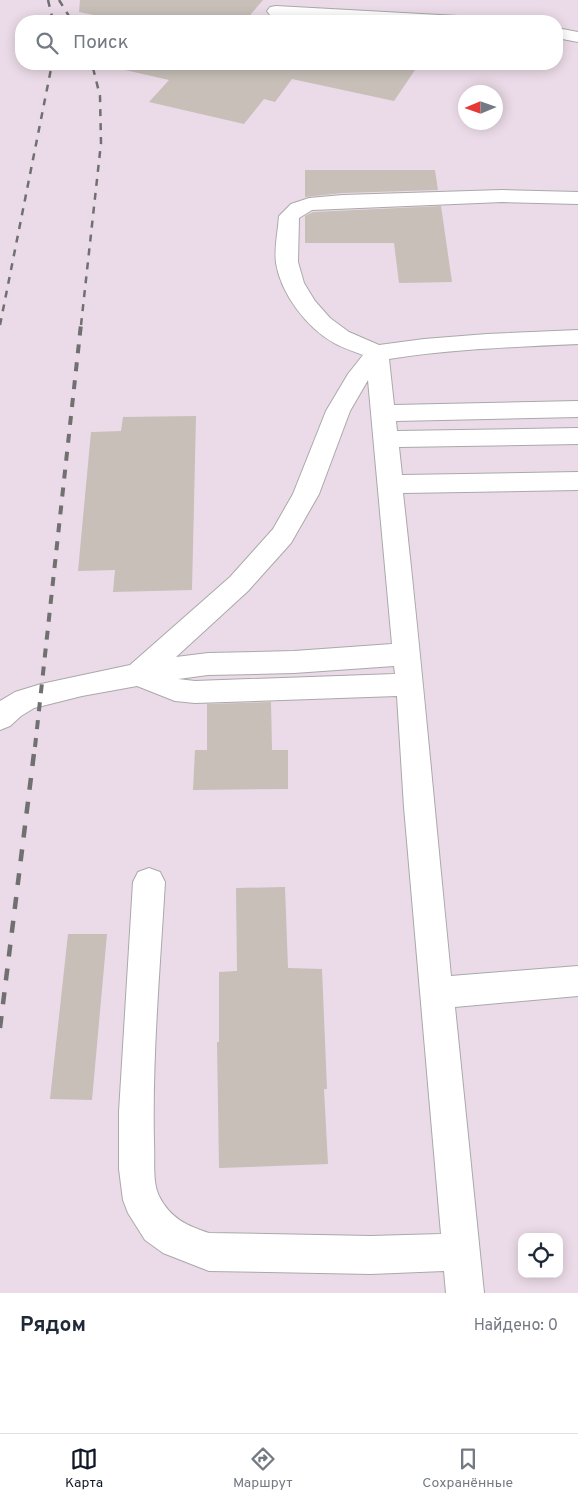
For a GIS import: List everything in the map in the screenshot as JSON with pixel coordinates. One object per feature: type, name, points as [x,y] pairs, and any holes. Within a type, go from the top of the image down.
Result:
[{"type":"lane","points":[[276,11],[349,15]]},
{"type":"lane","points":[[563,34],[578,37]]},
{"type":"lane","points":[[578,198],[502,196],[343,201],[309,204],[298,208],[289,216],[287,228],[287,262],[294,283],[306,305],[322,323],[341,337],[377,353],[424,346],[578,337]]},
{"type":"lane","points":[[377,353],[388,448],[465,1293]]},
{"type":"lane","points":[[138,675],[239,584],[282,536],[306,494],[338,411],[356,379],[377,353]]},
{"type":"lane","points":[[388,448],[578,409]]},
{"type":"lane","points":[[388,448],[578,436]]},
{"type":"lane","points":[[388,448],[578,453]]},
{"type":"lane","points":[[388,448],[578,481]]},
{"type":"lane","points":[[0,718],[11,708],[25,700],[41,695],[138,675],[208,664],[294,662],[406,654]]},
{"type":"lane","points":[[138,675],[175,690],[195,692],[410,684]]},
{"type":"lane","points":[[149,882],[136,1112],[137,1169],[141,1200],[158,1227],[176,1240],[209,1252],[371,1255],[462,1252]]},
{"type":"lane","points":[[438,993],[578,981]]},
{"type":"shaded area","points":[[0,0],[578,0],[578,1293],[0,1293]]},
{"type":"building","points":[[80,0],[263,0],[250,15],[94,15],[79,12]]},
{"type":"building","points":[[125,70],[415,70],[394,101],[292,79],[275,102],[264,99],[244,124],[149,102],[169,80]]},
{"type":"building","points":[[305,170],[435,170],[438,190],[343,193],[305,197]]},
{"type":"building","points":[[441,206],[452,282],[399,283],[394,243],[305,243],[305,216],[313,212]]},
{"type":"building","points":[[196,416],[192,590],[113,592],[115,570],[78,571],[91,432],[121,431],[123,417]]},
{"type":"building","points":[[271,702],[272,750],[288,750],[288,789],[193,790],[195,750],[207,750],[207,704]]},
{"type":"building","points":[[285,887],[288,968],[322,969],[327,1089],[324,1089],[328,1164],[219,1168],[217,1042],[219,1042],[219,972],[237,971],[236,888]]},
{"type":"building","points":[[68,934],[107,934],[92,1100],[50,1099]]},
{"type":"railway","points":[[48,0],[52,15]]},
{"type":"railway","points":[[59,0],[68,15]]},
{"type":"railway","points":[[0,325],[51,70]]},
{"type":"railway","points":[[81,325],[101,143],[100,96],[94,70]]},
{"type":"railway","points":[[35,747],[81,324]]},
{"type":"railway","points":[[0,1028],[35,745]]}]
